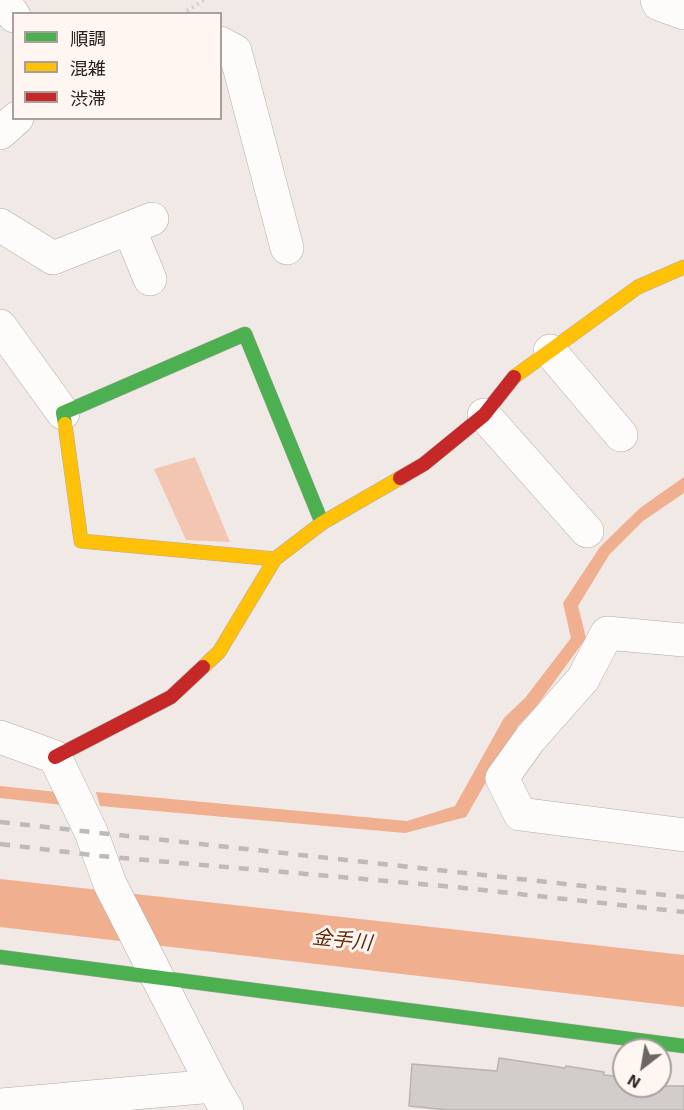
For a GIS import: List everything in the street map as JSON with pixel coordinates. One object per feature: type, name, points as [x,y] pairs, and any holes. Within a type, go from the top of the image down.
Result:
[{"type":"street","points":[[3,0],[12,13]]},
{"type":"street","points":[[657,0],[659,4],[684,13]]},
{"type":"street","points":[[222,44],[235,51],[287,248]]},
{"type":"street","points":[[0,133],[15,120]]},
{"type":"street","points":[[0,225],[53,258],[141,224],[150,279]]},
{"type":"street","points":[[55,757],[171,697],[219,651],[275,559],[322,523],[423,465],[484,415],[517,374],[638,287],[684,267]]},
{"type":"street","points":[[0,326],[63,412],[81,541],[275,559]]},
{"type":"street","points":[[63,412],[245,334],[322,523]]},
{"type":"street","points":[[549,351],[621,435]]},
{"type":"street","points":[[484,415],[587,531]]},
{"type":"street","points":[[680,635],[607,633],[583,679],[530,739],[502,778],[520,814],[684,834]]},
{"type":"street","points":[[0,736],[55,757],[92,832],[110,884],[220,1098],[0,1105]]},
{"type":"street","points":[[0,957],[684,1046]]},
{"type":"path","points":[[185,12],[204,0]]},
{"type":"shaded area","points":[[195,457],[230,542],[186,540],[154,469]]},
{"type":"water","points":[[684,477],[684,493],[643,521],[609,555],[578,606],[586,638],[536,707],[518,726],[466,817],[405,833],[100,806],[96,792],[407,821],[455,806],[504,718],[525,698],[571,638],[563,603],[600,547],[640,508]]},
{"type":"water","points":[[0,786],[57,792],[63,805],[0,798]]},
{"type":"water","name":"金手川","points":[[0,879],[684,955],[684,1007],[0,927]]},
{"type":"building","points":[[499,1058],[604,1072],[604,1075],[612,1076],[612,1098],[672,1098],[672,1086],[684,1086],[684,1110],[448,1110],[409,1106],[412,1064],[497,1071]]},
{"type":"railway","points":[[0,822],[684,897]]},
{"type":"railway","points":[[0,844],[100,856],[455,887],[684,912]]},
{"type":"traffic: fast","points":[[65,424],[63,413],[245,334],[322,523]]},
{"type":"traffic: fast","points":[[0,957],[684,1046]]},
{"type":"traffic: slow","points":[[514,377],[638,287],[684,267]]},
{"type":"traffic: slow","points":[[65,424],[81,541],[275,559]]},
{"type":"traffic: slow","points":[[203,667],[219,652],[275,559],[322,523],[400,478]]},
{"type":"traffic: jam","points":[[400,478],[424,464],[484,415],[514,377]]},
{"type":"traffic: jam","points":[[55,757],[171,697],[203,667]]}]
